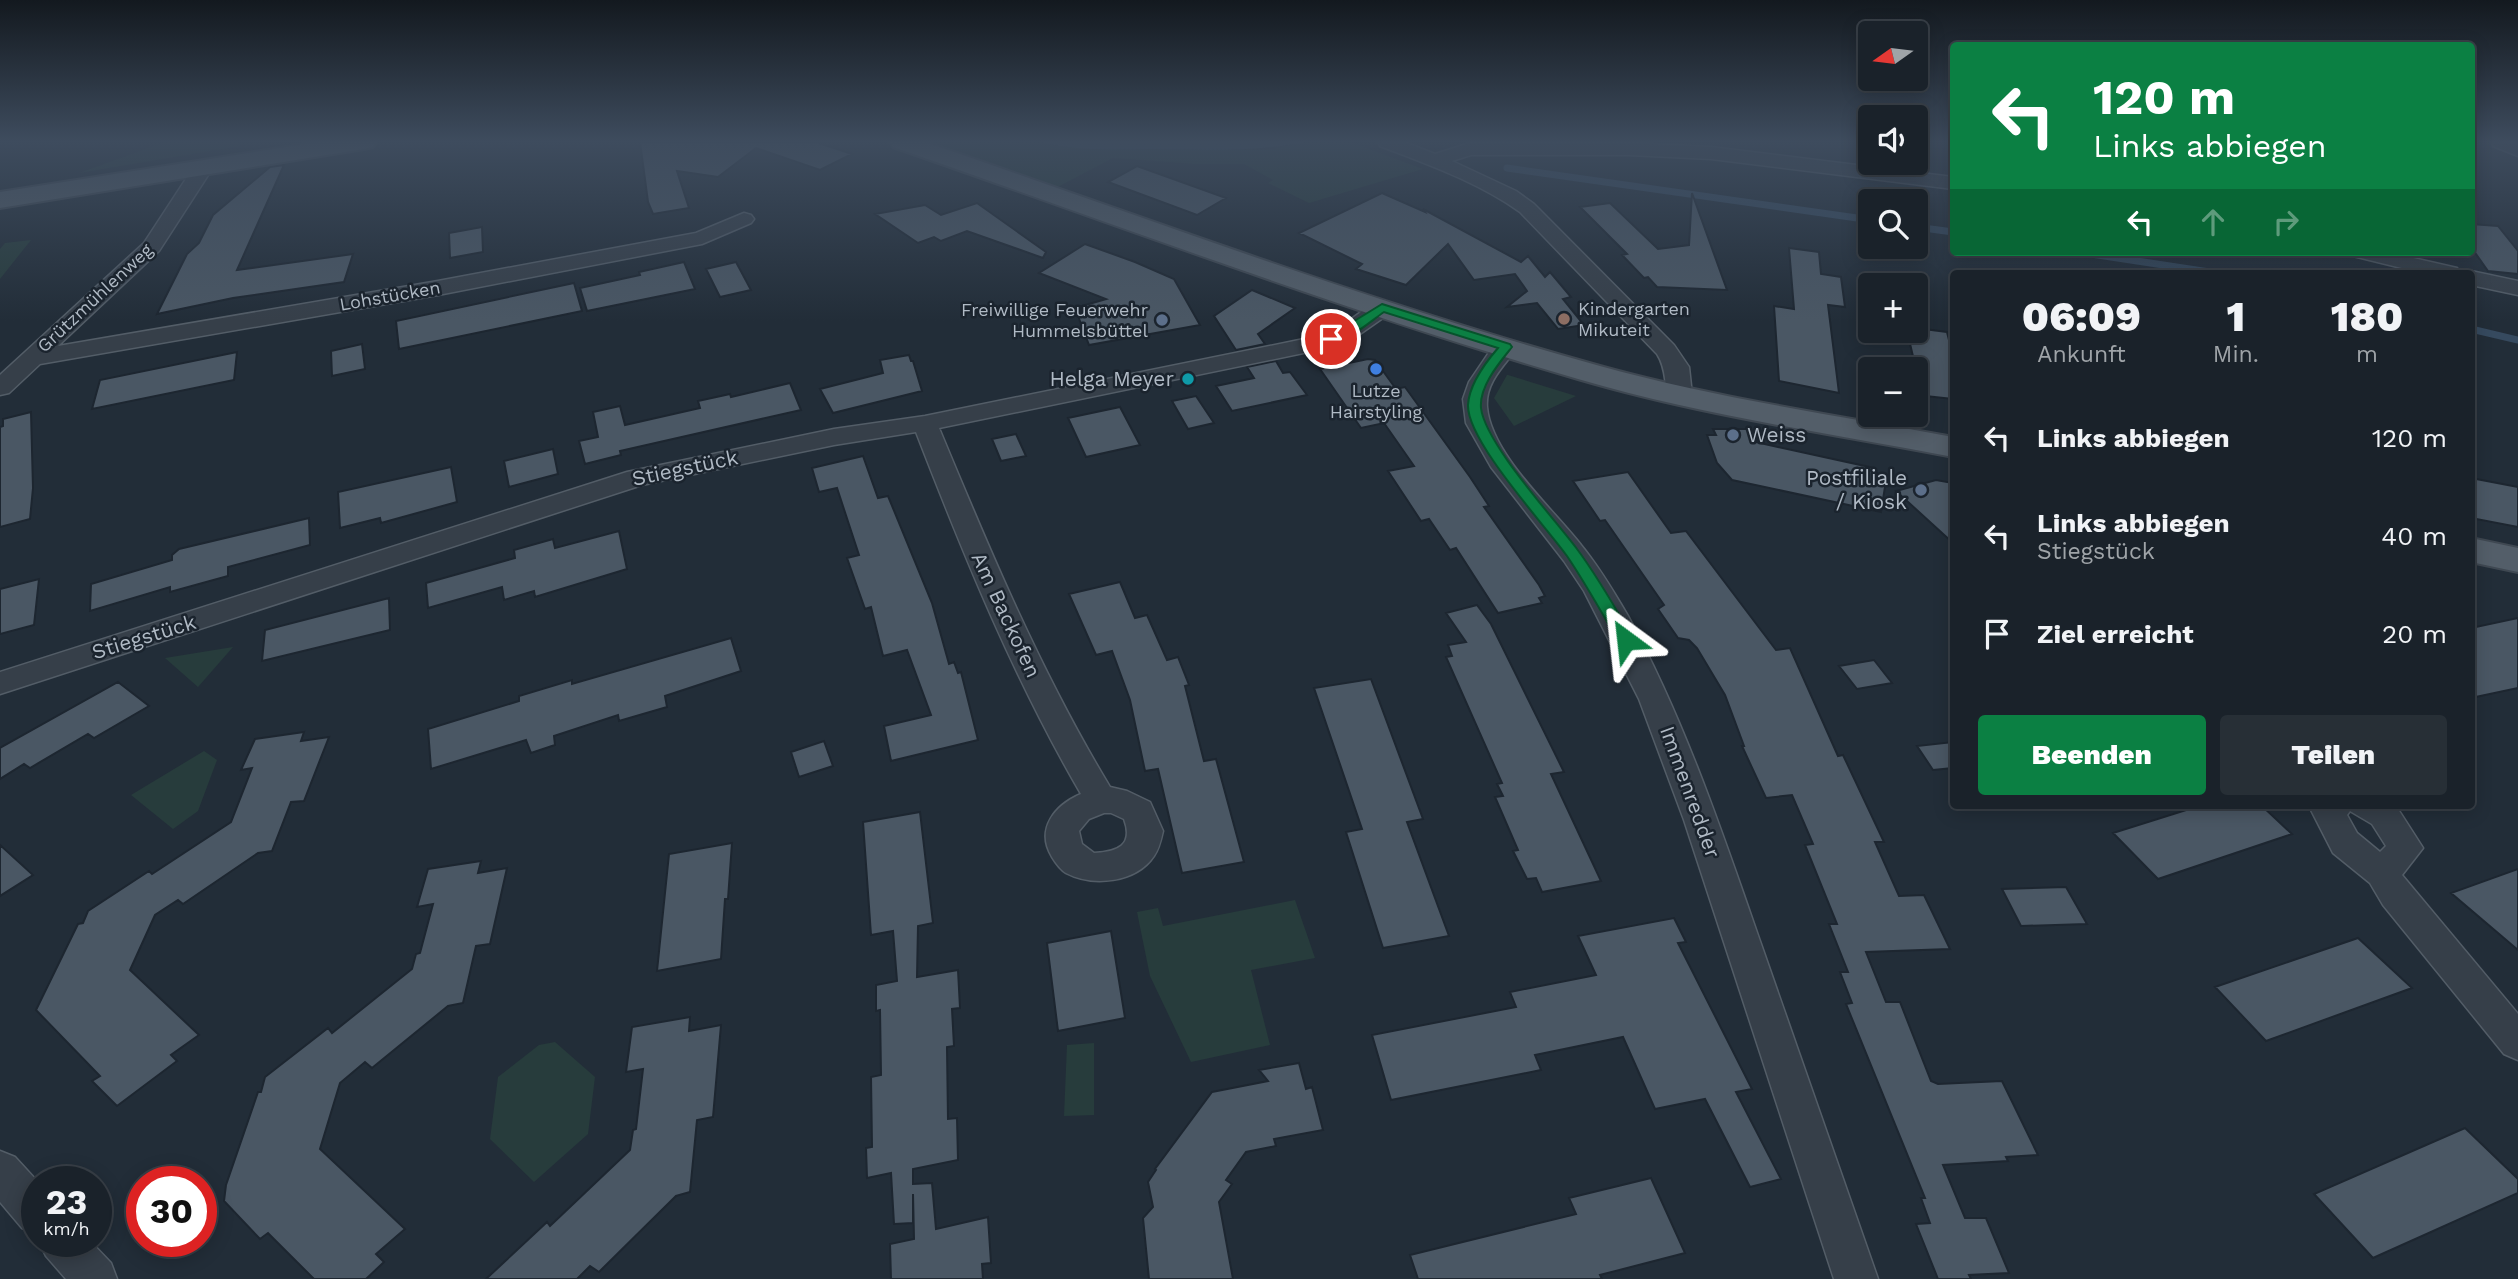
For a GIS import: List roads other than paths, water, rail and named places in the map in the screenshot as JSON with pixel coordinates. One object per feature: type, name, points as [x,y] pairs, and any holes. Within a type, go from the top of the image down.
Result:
[{"type":"main road","points":[[1075,202],[1382,308],[1612,379],[1680,395],[1950,446]]},
{"type":"main road","points":[[2475,551],[2518,559]]},
{"type":"street","name":"Grützmühlenweg","points":[[0,388],[152,247],[181,202]]},
{"type":"street","points":[[1517,202],[1544,223],[1666,350],[1677,367],[1680,395]]},
{"type":"street","name":"Lohstücken","points":[[32,358],[438,288],[702,238],[744,219]]},
{"type":"street","points":[[2411,258],[2441,270]]},
{"type":"street","points":[[2475,279],[2518,288]]},
{"type":"street","name":"Stiegstück","points":[[0,683],[636,478],[1310,345],[1352,329],[1382,308]]},
{"type":"street","name":"Immenredder","points":[[1506,347],[1492,363],[1476,397],[1478,423],[1492,449],[1573,555],[1637,659],[1682,765],[1856,1279]]},
{"type":"street","name":"Am Backofen","points":[[925,423],[965,525],[1062,738],[1101,800]]},
{"type":"street","points":[[2330,809],[2345,843],[2382,873],[2396,895],[2518,1042]]},
{"type":"street","points":[[2371,809],[2384,815],[2406,848],[2382,873]]},
{"type":"street","points":[[0,1171],[21,1195]]},
{"type":"street","points":[[75,1257],[95,1279]]},
{"type":"waterway","points":[[1743,202],[1858,218]]},
{"type":"waterway","points":[[1928,229],[1950,232]]},
{"type":"waterway","points":[[2104,256],[2196,270]]},
{"type":"waterway","points":[[2475,330],[2518,340]]},
{"type":"place","name":"Kindergarten Mikuteit","points":[[1564,319]]},
{"type":"place","name":"Freiwillige Feuerwehr Hummelsbüttel","points":[[1162,320]]},
{"type":"place","name":"Lutze Hairstyling","points":[[1376,369]]},
{"type":"place","name":"Helga Meyer","points":[[1188,379]]},
{"type":"place","name":"Weiss","points":[[1733,435]]},
{"type":"place","name":"Postfiliale / Kiosk","points":[[1921,490]]}]
